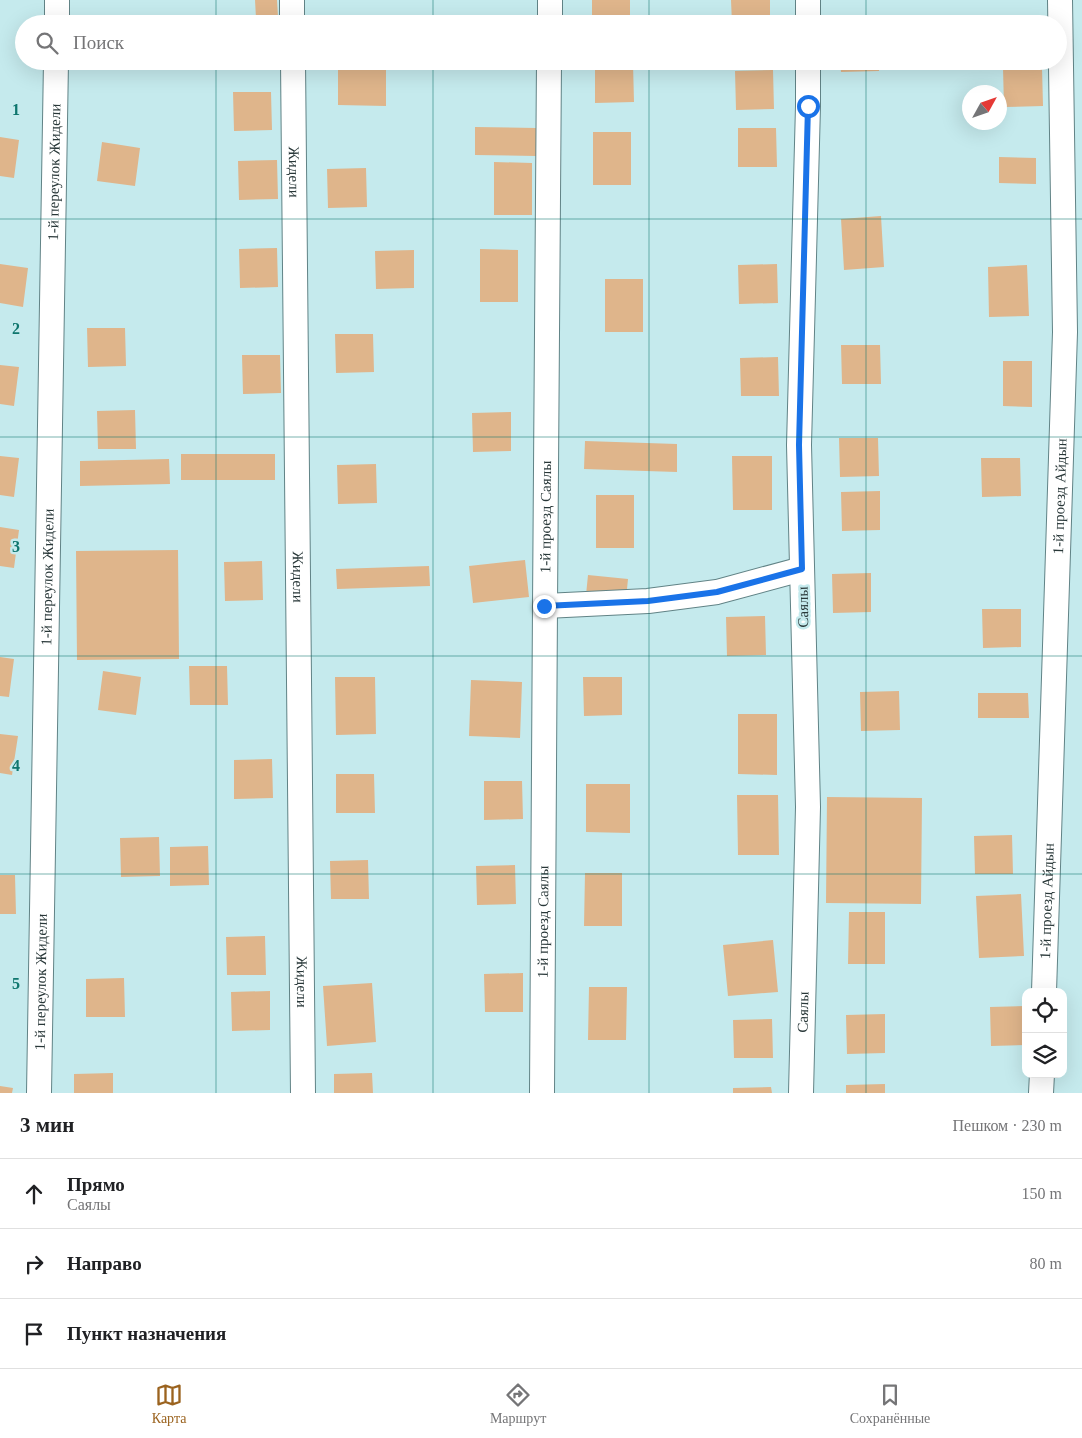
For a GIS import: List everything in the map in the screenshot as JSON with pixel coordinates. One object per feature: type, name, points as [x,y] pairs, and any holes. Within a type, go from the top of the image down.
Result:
[{"type":"street","points":[[57,0],[57,15]]},
{"type":"street","points":[[292,0],[292,15]]},
{"type":"street","points":[[550,0],[550,15]]},
{"type":"street","points":[[808,0],[808,15]]},
{"type":"street","name":"1-й проезд Айдын","points":[[1060,0],[1060,15]]},
{"type":"street","name":"1-й переулок Жидели","points":[[39,1093],[56,70]]},
{"type":"street","name":"Жидели","points":[[293,70],[303,1093]]},
{"type":"street","name":"1-й проезд Саялы","points":[[542,1093],[544,606],[550,70]]},
{"type":"street","name":"Саялы","points":[[801,1093],[808,808],[799,445],[808,70]]},
{"type":"street","name":"1-й проезд Айдын","points":[[1044,988],[1065,332],[1061,70]]},
{"type":"street","points":[[544,606],[648,601],[717,592],[802,569]]},
{"type":"street","points":[[1041,1093],[1042,1078]]},
{"type":"building","points":[[255,0],[277,0],[278,15],[256,15]]},
{"type":"building","points":[[592,0],[630,0],[630,15],[592,15]]},
{"type":"building","points":[[731,0],[770,0],[770,15],[732,15]]},
{"type":"building","points":[[338,70],[386,70],[386,106],[338,105]]},
{"type":"building","points":[[595,70],[633,70],[634,102],[595,103]]},
{"type":"building","points":[[773,70],[774,109],[736,110],[735,71]]},
{"type":"building","points":[[841,70],[879,70],[879,71],[841,72]]},
{"type":"building","points":[[1003,70],[1042,70],[1043,106],[1007,107],[1007,85],[1003,85]]},
{"type":"building","points":[[233,92],[271,92],[272,130],[234,131]]},
{"type":"building","points":[[475,127],[536,128],[536,156],[475,155]]},
{"type":"building","points":[[738,128],[776,128],[777,167],[738,167]]},
{"type":"building","points":[[593,132],[631,132],[631,185],[593,185]]},
{"type":"building","points":[[0,137],[19,140],[14,178],[0,176]]},
{"type":"building","points":[[102,142],[140,148],[135,186],[97,181]]},
{"type":"building","points":[[999,157],[1036,158],[1036,184],[999,183]]},
{"type":"building","points":[[277,160],[278,199],[239,200],[238,161]]},
{"type":"building","points":[[494,162],[532,163],[532,215],[494,215]]},
{"type":"building","points":[[366,168],[367,207],[328,208],[327,169]]},
{"type":"building","points":[[881,216],[884,267],[844,270],[841,219]]},
{"type":"building","points":[[277,248],[278,287],[240,288],[239,249]]},
{"type":"building","points":[[480,249],[518,250],[518,302],[480,302]]},
{"type":"building","points":[[414,250],[414,288],[376,289],[375,251]]},
{"type":"building","points":[[0,264],[28,268],[23,307],[0,303]]},
{"type":"building","points":[[777,264],[778,303],[739,304],[738,265]]},
{"type":"building","points":[[1027,265],[1029,316],[989,317],[988,267]]},
{"type":"building","points":[[605,279],[643,279],[643,332],[605,332]]},
{"type":"building","points":[[87,328],[125,328],[126,366],[88,367]]},
{"type":"building","points":[[335,334],[373,334],[374,372],[336,373]]},
{"type":"building","points":[[841,345],[880,345],[881,384],[842,384]]},
{"type":"building","points":[[242,355],[280,355],[281,393],[243,394]]},
{"type":"building","points":[[778,357],[779,396],[741,396],[740,358]]},
{"type":"building","points":[[1003,361],[1032,361],[1032,407],[1003,406]]},
{"type":"building","points":[[0,365],[19,367],[14,406],[0,404]]},
{"type":"building","points":[[135,410],[136,449],[98,449],[97,411]]},
{"type":"building","points":[[511,412],[511,451],[473,452],[472,413]]},
{"type":"building","points":[[839,438],[878,438],[879,476],[840,477]]},
{"type":"building","points":[[585,441],[677,444],[677,472],[584,469]]},
{"type":"building","points":[[181,454],[275,454],[275,480],[181,480]]},
{"type":"building","points":[[0,456],[19,458],[14,497],[0,495]]},
{"type":"building","points":[[732,456],[772,456],[772,510],[733,510]]},
{"type":"building","points":[[981,458],[1020,458],[1021,496],[982,497]]},
{"type":"building","points":[[169,459],[170,484],[80,486],[80,461]]},
{"type":"building","points":[[376,464],[377,503],[338,504],[337,465]]},
{"type":"building","points":[[880,491],[880,530],[842,531],[841,492]]},
{"type":"building","points":[[596,495],[634,495],[634,548],[596,548]]},
{"type":"building","points":[[0,527],[19,530],[14,568],[0,566]]},
{"type":"building","points":[[178,550],[179,659],[77,660],[76,551]]},
{"type":"building","points":[[525,560],[529,597],[473,603],[469,566]]},
{"type":"building","points":[[262,561],[263,600],[225,601],[224,562]]},
{"type":"building","points":[[429,566],[430,586],[337,589],[336,569]]},
{"type":"building","points":[[871,573],[871,612],[833,613],[832,574]]},
{"type":"building","points":[[588,575],[628,579],[626,599],[586,595]]},
{"type":"building","points":[[982,609],[1021,609],[1021,647],[983,648]]},
{"type":"building","points":[[765,616],[766,655],[727,656],[726,617]]},
{"type":"building","points":[[0,657],[14,659],[9,697],[0,696]]},
{"type":"building","points":[[189,666],[227,666],[228,705],[190,705]]},
{"type":"building","points":[[103,671],[141,677],[136,715],[98,710]]},
{"type":"building","points":[[335,677],[375,677],[376,734],[336,735]]},
{"type":"building","points":[[583,677],[622,677],[622,715],[584,716]]},
{"type":"building","points":[[471,680],[522,682],[520,738],[469,736]]},
{"type":"building","points":[[899,691],[900,730],[861,731],[860,692]]},
{"type":"building","points":[[978,693],[1028,693],[1029,718],[978,718]]},
{"type":"building","points":[[738,714],[777,714],[777,775],[738,774]]},
{"type":"building","points":[[0,734],[18,736],[12,775],[0,773]]},
{"type":"building","points":[[272,759],[273,798],[234,799],[234,760]]},
{"type":"building","points":[[336,774],[374,774],[375,813],[336,813]]},
{"type":"building","points":[[484,781],[522,781],[523,819],[484,820]]},
{"type":"building","points":[[586,784],[630,784],[630,833],[586,832]]},
{"type":"building","points":[[737,795],[778,795],[779,855],[738,855]]},
{"type":"building","points":[[827,797],[922,798],[921,904],[826,903]]},
{"type":"building","points":[[1012,835],[1013,874],[975,874],[974,836]]},
{"type":"building","points":[[159,837],[160,876],[121,877],[120,838]]},
{"type":"building","points":[[208,846],[209,885],[170,886],[170,847]]},
{"type":"building","points":[[368,860],[369,899],[331,899],[330,861]]},
{"type":"building","points":[[515,865],[516,904],[477,905],[476,866]]},
{"type":"building","points":[[585,873],[622,873],[622,926],[584,926]]},
{"type":"building","points":[[0,875],[15,875],[16,914],[0,914]]},
{"type":"building","points":[[1021,894],[1024,956],[979,958],[976,896]]},
{"type":"building","points":[[849,912],[885,912],[885,964],[848,964]]},
{"type":"building","points":[[265,936],[266,975],[227,975],[226,937]]},
{"type":"building","points":[[773,940],[778,992],[728,996],[723,945]]},
{"type":"building","points":[[523,973],[523,1012],[485,1012],[484,974]]},
{"type":"building","points":[[124,978],[125,1017],[86,1017],[86,979]]},
{"type":"building","points":[[372,983],[376,1042],[327,1046],[323,986]]},
{"type":"building","points":[[589,987],[627,987],[626,1040],[588,1040]]},
{"type":"building","points":[[270,991],[270,1030],[232,1031],[231,992]]},
{"type":"building","points":[[1022,1006],[1022,1045],[991,1046],[990,1007]]},
{"type":"building","points":[[885,1014],[885,1053],[847,1054],[846,1015]]},
{"type":"building","points":[[772,1019],[773,1058],[734,1058],[733,1020]]},
{"type":"building","points":[[113,1073],[113,1093],[74,1093],[74,1074]]},
{"type":"building","points":[[372,1073],[373,1093],[334,1093],[334,1074]]},
{"type":"building","points":[[885,1084],[885,1093],[846,1093],[846,1085]]},
{"type":"building","points":[[0,1086],[13,1088],[12,1093],[0,1093]]},
{"type":"building","points":[[771,1087],[772,1093],[733,1093],[733,1088]]},
{"type":"route","points":[[544,606],[648,601],[717,592],[802,569],[799,445],[808,106]]}]
